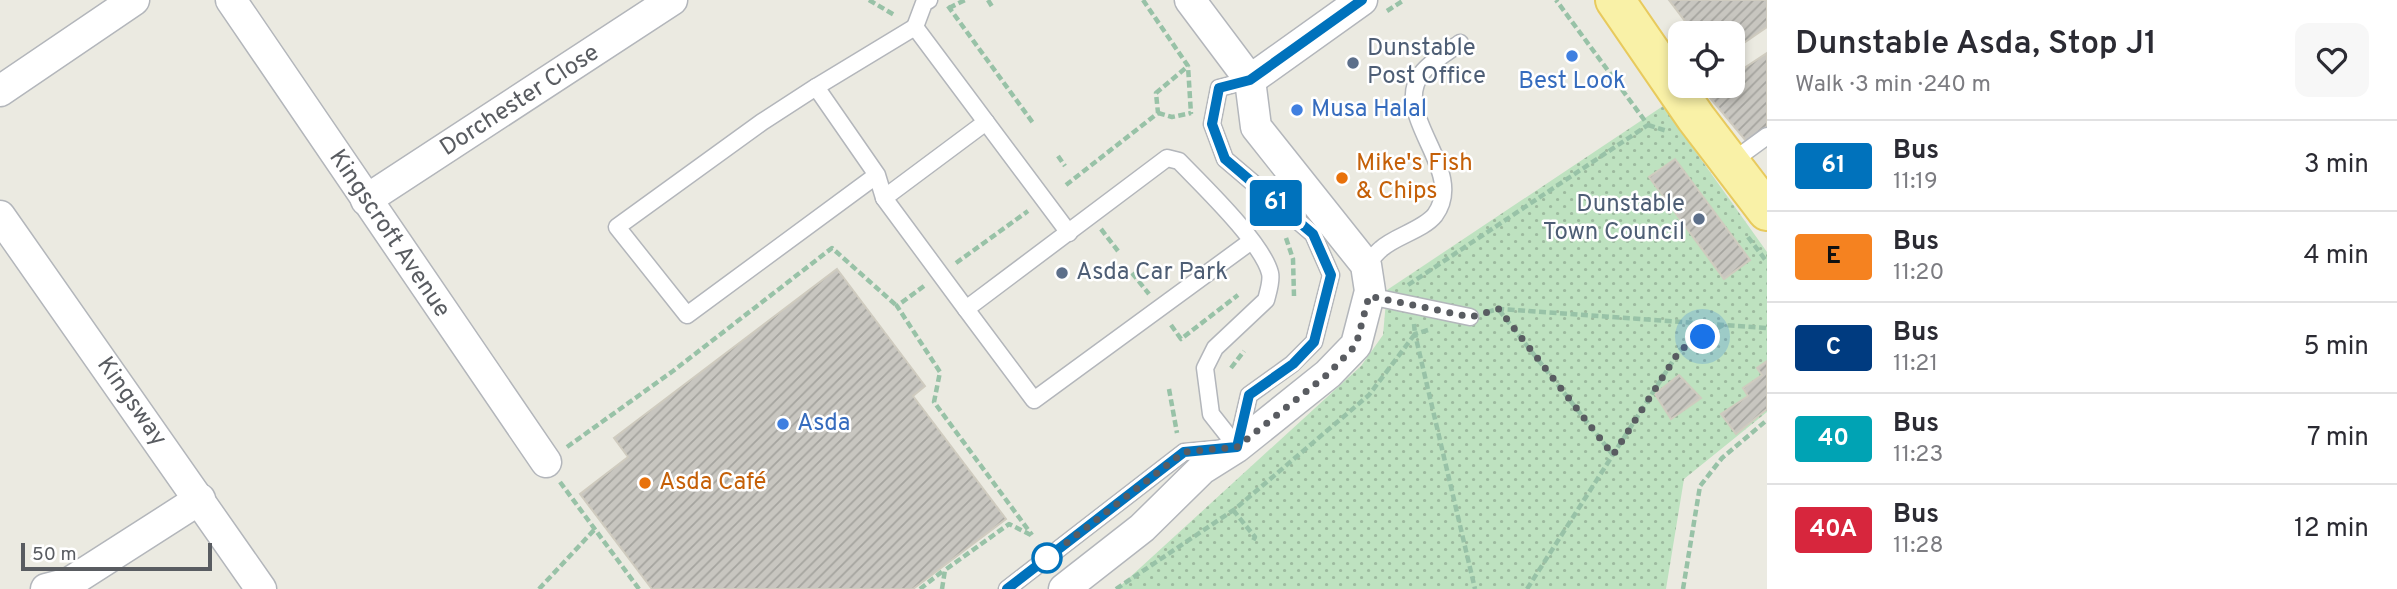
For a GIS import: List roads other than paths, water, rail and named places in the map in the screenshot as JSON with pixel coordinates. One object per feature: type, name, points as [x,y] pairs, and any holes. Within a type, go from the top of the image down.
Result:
[{"type":"main road","points":[[1615,0],[1767,211]]},
{"type":"street","points":[[0,91],[134,0]]},
{"type":"street","name":"Dorchester Close","points":[[366,200],[672,0]]},
{"type":"street","points":[[1064,589],[1142,528],[1202,469],[1237,447],[1328,374],[1356,345],[1372,275],[1256,127],[1250,80],[1190,0]]},
{"type":"street","points":[[1250,80],[1362,0]]},
{"type":"street","name":"Kingscroft Avenue","points":[[234,1],[366,200],[546,462]]},
{"type":"street","name":"Kingsway","points":[[0,216],[261,589]]},
{"type":"street","points":[[46,589],[69,583],[200,499]]},
{"type":"lane","points":[[877,175],[687,315],[617,228],[762,122],[915,27],[924,3],[929,0]]},
{"type":"lane","points":[[915,27],[1069,233]]},
{"type":"lane","points":[[1460,43],[1421,73],[1415,89],[1415,110],[1443,176],[1442,197],[1434,215],[1372,275],[1410,304],[1471,317]]},
{"type":"lane","points":[[1237,447],[1249,395],[1293,364],[1314,342],[1331,275],[1313,234],[1225,159],[1212,124],[1219,88],[1250,80]]},
{"type":"lane","points":[[816,87],[877,175],[884,198],[1034,400],[1250,242]]},
{"type":"lane","points":[[884,198],[986,122]]},
{"type":"lane","points":[[1730,163],[1767,136]]},
{"type":"lane","points":[[965,309],[1167,158],[1179,161],[1235,220],[1269,271],[1266,300],[1215,348],[1205,368],[1211,414],[1237,447]]},
{"type":"lane","points":[[1007,589],[1184,452],[1237,447]]},
{"type":"place","name":"Best Look","points":[[1572,56]]},
{"type":"place","name":"Dunstable Post Office","points":[[1353,63]]},
{"type":"place","name":"Musa Halal","points":[[1297,110]]},
{"type":"place","name":"Mike's Fish & Chips","points":[[1342,178]]},
{"type":"place","name":"Dunstable Town Council","points":[[1699,219]]},
{"type":"place","name":"Asda Car Park","points":[[1062,273]]},
{"type":"place","name":"Asda","points":[[783,424]]},
{"type":"place","name":"Asda Café","points":[[645,483]]}]
